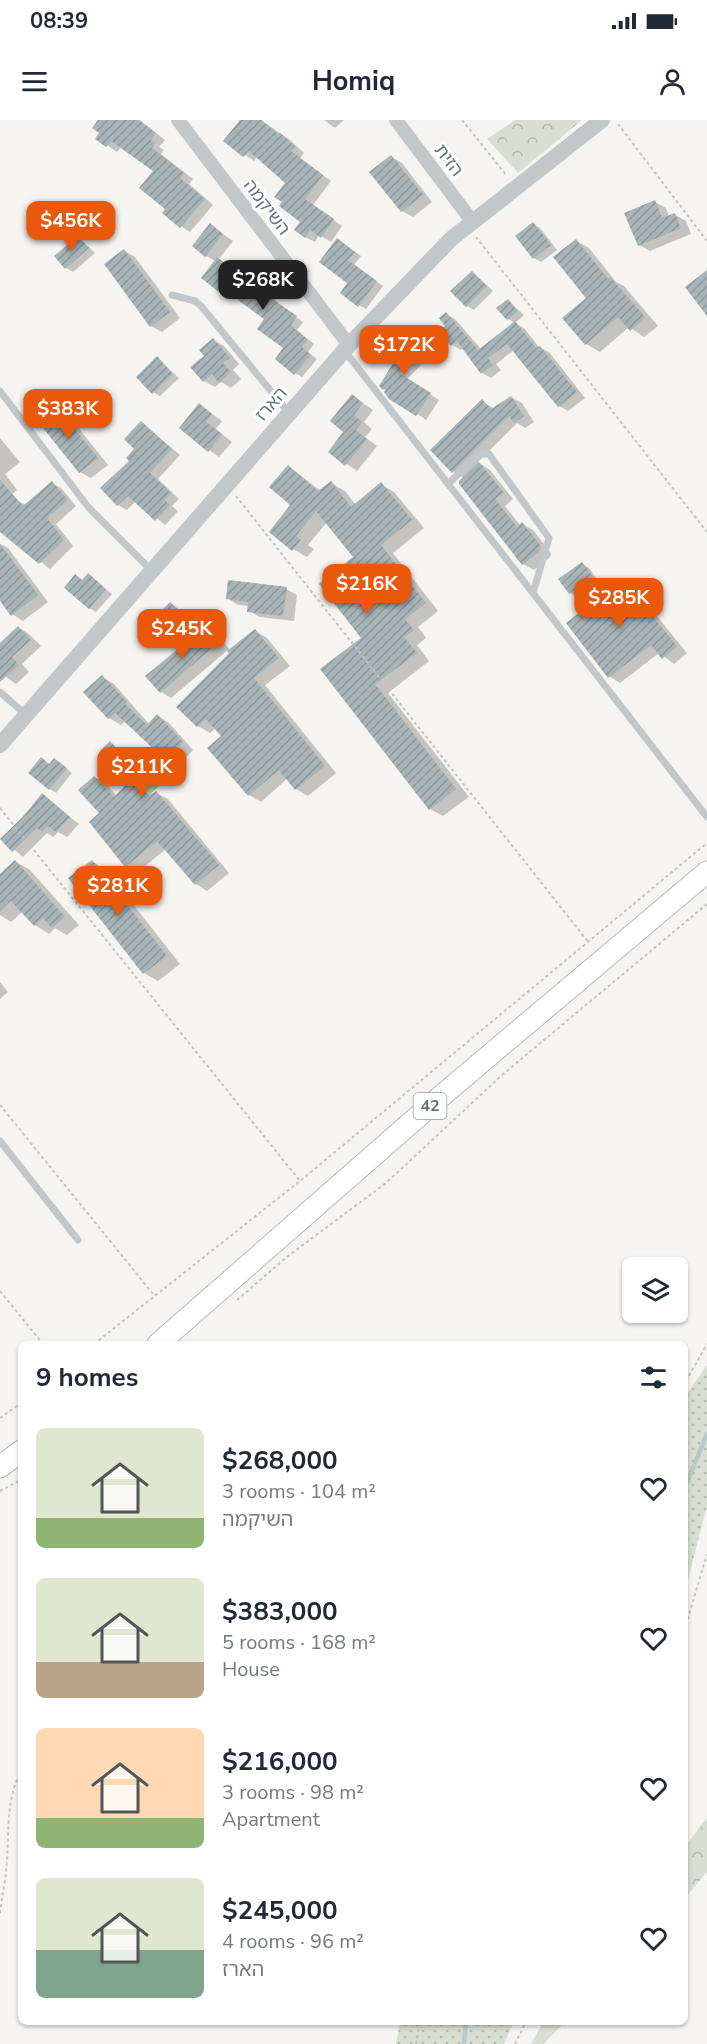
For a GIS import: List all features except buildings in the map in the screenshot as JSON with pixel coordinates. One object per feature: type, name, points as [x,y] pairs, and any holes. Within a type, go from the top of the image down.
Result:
[{"type":"highway","name":"42","points":[[161,1341],[446,1092],[707,872]]},
{"type":"highway","points":[[0,1467],[18,1453]]},
{"type":"street","name":"השיקמה","points":[[178,120],[347,348]]},
{"type":"street","name":"הזית","points":[[396,120],[470,223]]},
{"type":"street","name":"הארז","points":[[0,745],[289,413],[347,348],[451,239],[602,120]]},
{"type":"lane","points":[[172,295],[195,301],[201,306],[289,413]]},
{"type":"lane","points":[[347,348],[448,484],[707,817]]},
{"type":"lane","points":[[0,391],[89,508],[152,571]]},
{"type":"lane","points":[[448,484],[479,454],[489,454],[549,538],[533,593]]},
{"type":"lane","points":[[0,693],[26,715]]},
{"type":"lane","points":[[0,1140],[78,1240]]},
{"type":"path","points":[[462,120],[515,188]]},
{"type":"path","points":[[615,120],[707,241]]},
{"type":"path","points":[[470,223],[707,532]]},
{"type":"path","points":[[224,489],[238,497],[589,943]]},
{"type":"path","points":[[0,808],[300,1181]]},
{"type":"path","points":[[97,1341],[300,1181],[707,843]]},
{"type":"path","points":[[237,1300],[288,1256],[386,1183],[502,1075],[707,904]]},
{"type":"path","points":[[0,1106],[154,1296]]},
{"type":"path","points":[[0,1291],[41,1341]]},
{"type":"path","points":[[688,1377],[707,1344]]},
{"type":"path","points":[[0,1418],[18,1405]]},
{"type":"path","points":[[0,1491],[18,1481]]},
{"type":"path","points":[[688,1618],[707,1554]]},
{"type":"path","points":[[0,1913],[7,1861],[8,1826],[15,1783],[18,1778]]},
{"type":"path","points":[[416,2044],[419,2025]]},
{"type":"path","points":[[515,2044],[524,2025]]},
{"type":"green space","points":[[515,120],[582,120],[518,173],[487,139]]},
{"type":"green space","points":[[707,1365],[707,1506],[688,1579],[688,1392]]},
{"type":"green space","points":[[707,1818],[707,1872],[688,1895],[688,1842]]},
{"type":"green space","points":[[399,2025],[513,2025],[504,2044],[396,2044]]},
{"type":"green space","points":[[541,2025],[562,2025],[543,2044],[531,2044]]},
{"type":"waterway","points":[[688,1480],[707,1434]]},
{"type":"waterway","points":[[464,2044],[466,2025]]}]
